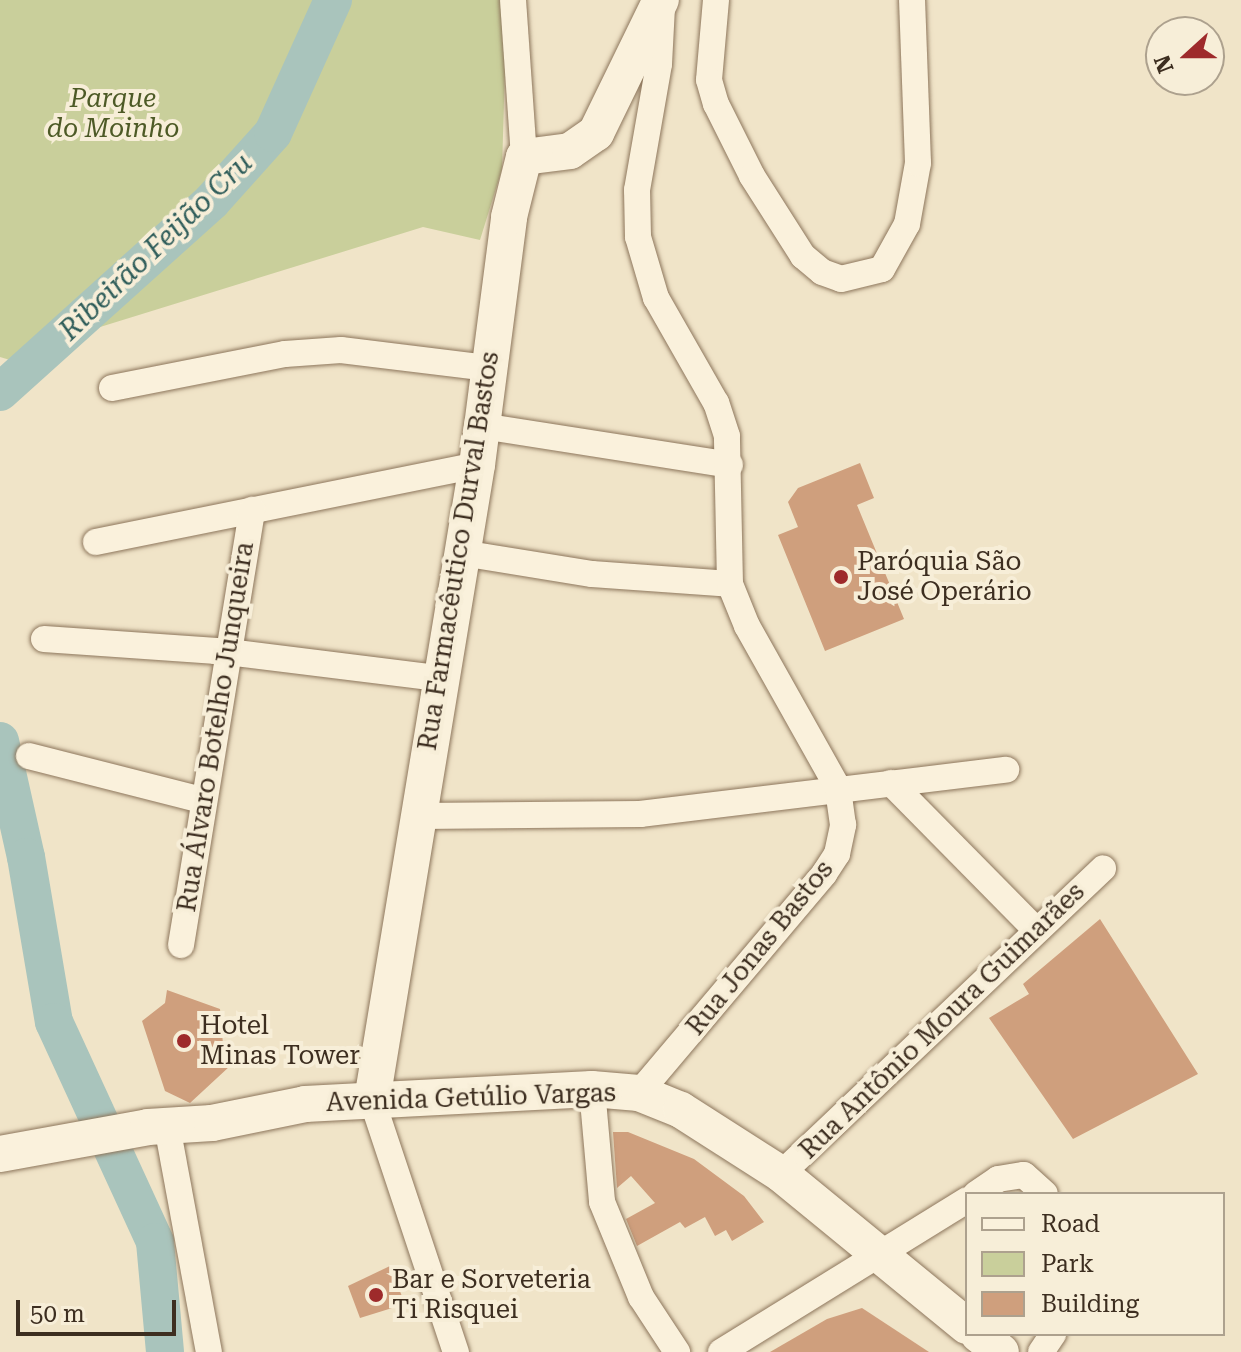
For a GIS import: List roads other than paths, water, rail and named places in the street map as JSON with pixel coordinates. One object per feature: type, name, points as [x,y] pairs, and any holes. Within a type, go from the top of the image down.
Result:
[{"type":"main road","points":[[524,157],[570,151],[596,133],[661,0]]},
{"type":"main road","name":"Rua Farmacêutico Durval Bastos","points":[[372,1100],[419,816],[438,678],[477,465],[487,368],[509,217],[524,157]]},
{"type":"main road","name":"Avenida Getúlio Vargas","points":[[0,1154],[158,1126],[212,1123],[305,1104],[592,1089],[639,1093],[681,1110],[781,1174],[965,1324]]},
{"type":"main road","points":[[981,1336],[1001,1352]]},
{"type":"street","name":"Rua Farmacêutico Durval Bastos","points":[[513,0],[524,157]]},
{"type":"street","points":[[661,0],[659,64],[637,190],[638,237],[656,298],[716,403],[730,465],[730,584],[747,626],[838,788]]},
{"type":"street","points":[[716,0],[709,80],[716,104],[752,176],[803,256],[822,272],[841,279],[882,269],[907,224],[918,163],[912,0]]},
{"type":"street","points":[[112,388],[285,354],[341,350],[487,368]]},
{"type":"street","points":[[482,426],[730,465]]},
{"type":"street","points":[[96,542],[477,465]]},
{"type":"street","name":"Rua Álvaro Botelho Junqueira","points":[[181,945],[201,800],[252,510]]},
{"type":"street","points":[[462,553],[592,574],[730,584]]},
{"type":"street","points":[[44,639],[228,652],[438,678]]},
{"type":"street","points":[[29,756],[201,800]]},
{"type":"street","points":[[419,816],[614,816],[1006,770]]},
{"type":"street","points":[[891,783],[1035,929]]},
{"type":"street","name":"Rua Jonas Bastos","points":[[639,1093],[824,874],[837,854],[843,825],[838,788]]},
{"type":"street","name":"Rua Antônio Moura Guimarães","points":[[781,1174],[1035,929],[1103,868]]},
{"type":"street","points":[[592,1089],[602,1202],[641,1297],[677,1352]]},
{"type":"street","points":[[372,1100],[456,1352]]},
{"type":"street","points":[[158,1126],[209,1352]]},
{"type":"street","points":[[979,1192],[998,1179],[1024,1175],[1043,1192]]},
{"type":"street","points":[[721,1352],[880,1258],[965,1201]]},
{"type":"waterway","name":"Ribeirão Feijão Cru","points":[[0,392],[212,201],[273,133],[333,0]]},
{"type":"waterway","name":"Ribeirão Feijão Cru","points":[[0,741],[26,857],[54,1022],[155,1242],[165,1352]]},
{"type":"place","name":"Paróquia São José Operário","points":[[841,577]]},
{"type":"place","name":"Hotel Minas Tower","points":[[184,1041]]},
{"type":"place","name":"Bar e Sorveteria Ti Risquei","points":[[376,1295]]},
{"type":"park label","name":"Parque do Moinho","points":[[113,114]]}]
